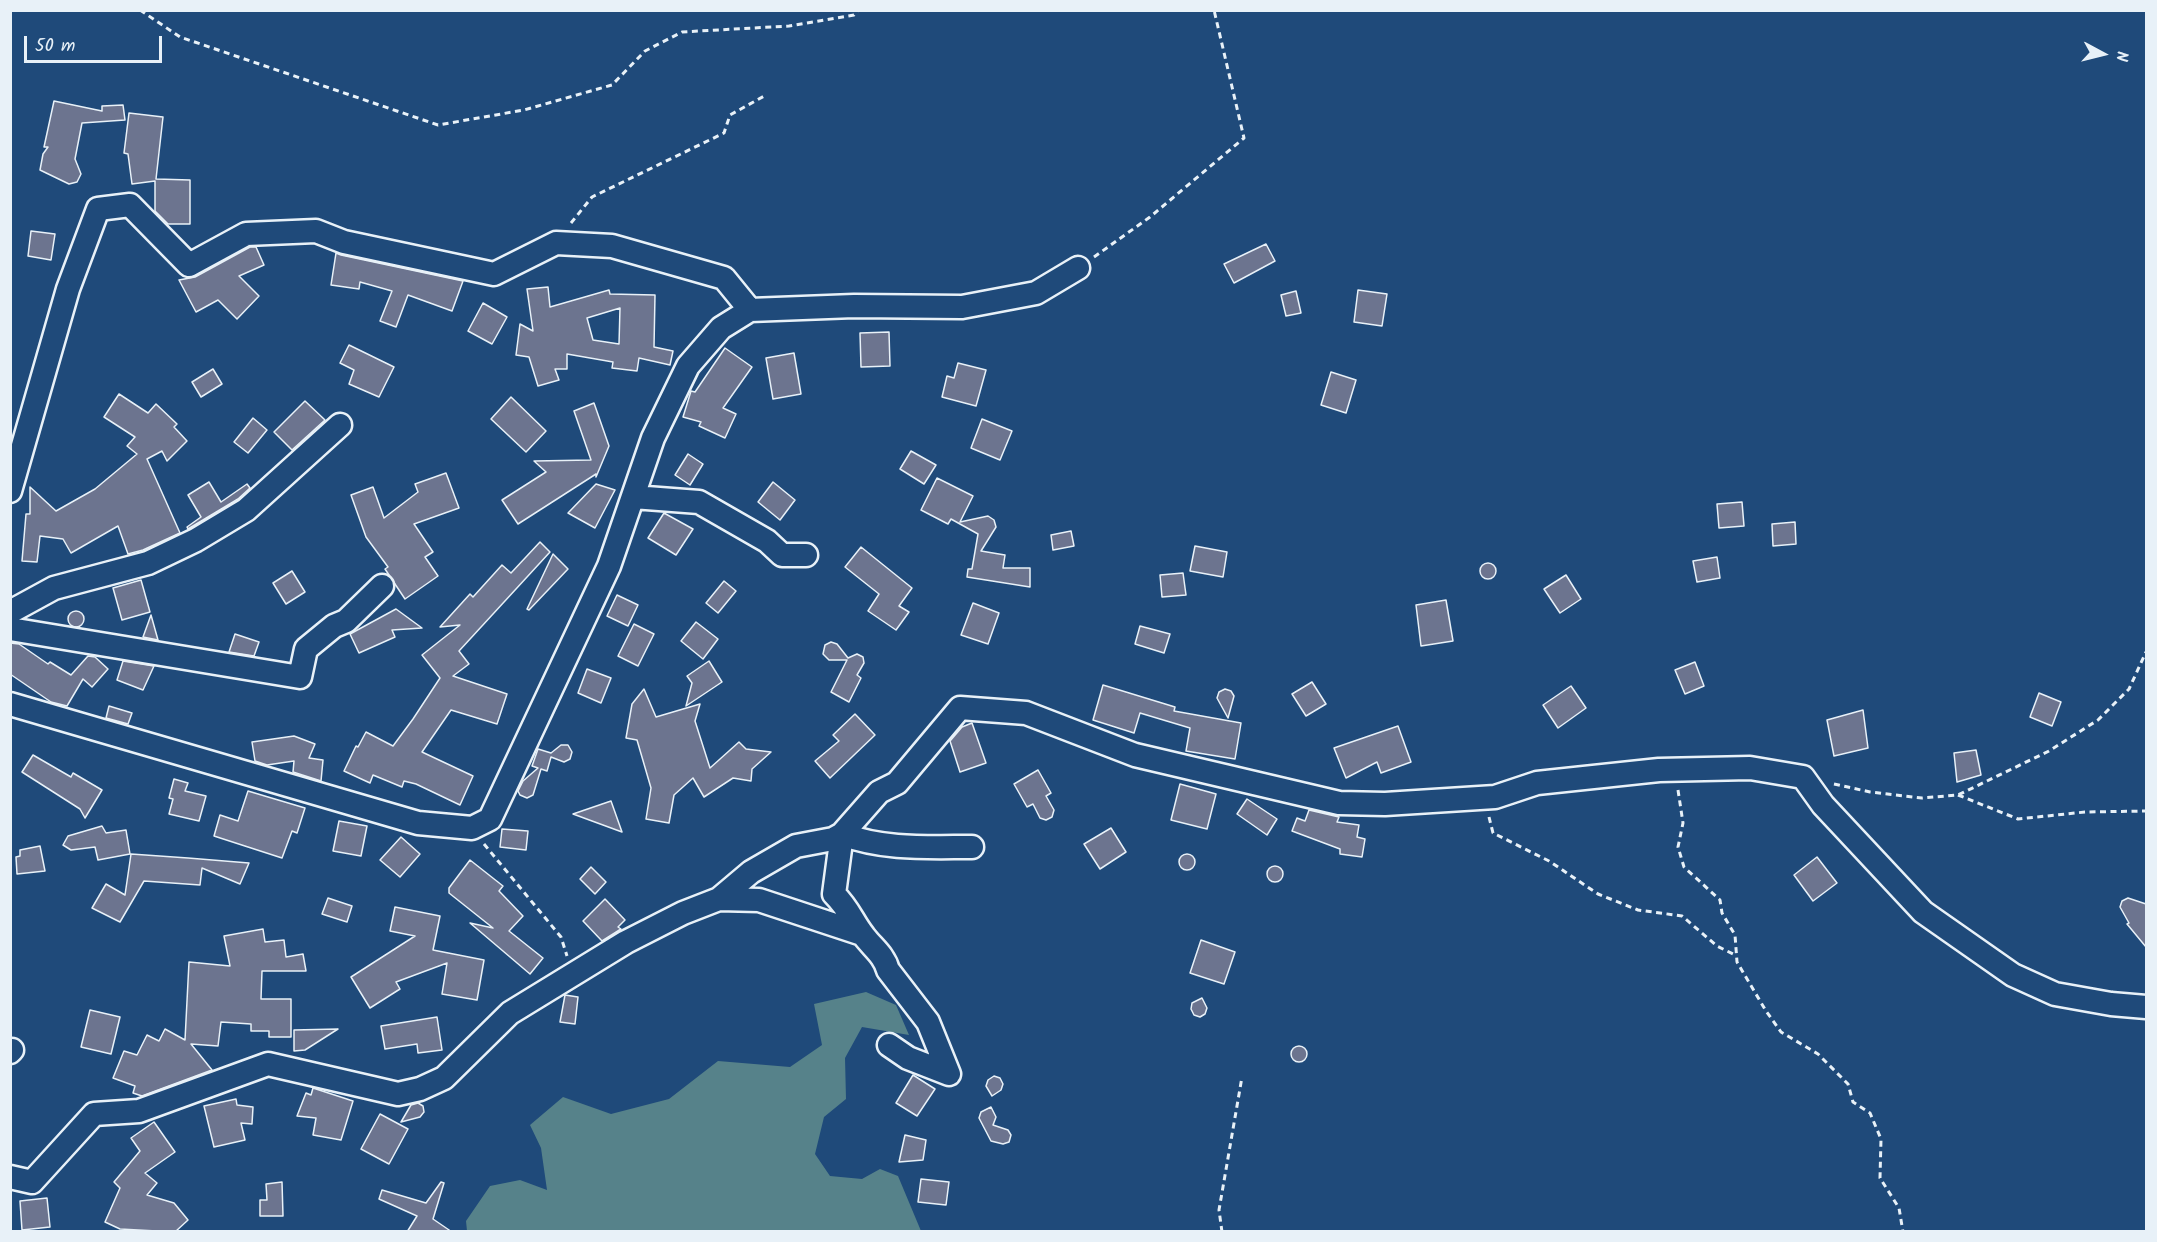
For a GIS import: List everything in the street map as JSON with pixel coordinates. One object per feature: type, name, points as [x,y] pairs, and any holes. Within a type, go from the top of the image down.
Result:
[{"type":"street","points":[[10,491],[68,289],[98,209],[130,205],[189,265],[246,234],[316,231],[344,242],[494,274],[556,243],[612,246],[724,278],[750,310]]},
{"type":"street","points":[[10,704],[418,823],[472,828],[490,819],[609,566],[653,438],[688,366],[721,328],[750,310],[854,306],[962,307],[1036,294],[1078,268]]},
{"type":"street","points":[[10,612],[54,588],[148,563],[196,540],[246,510],[340,425]]},
{"type":"street","points":[[633,496],[699,502],[767,541],[782,555],[806,555]]},
{"type":"street","points":[[10,629],[300,677],[306,649],[334,626],[346,621],[382,585]]},
{"type":"street","points":[[10,1177],[32,1182],[94,1114],[139,1111],[268,1064],[398,1094],[420,1089],[444,1078],[510,1013],[574,976],[626,942],[683,913],[719,899],[751,872],[796,846],[833,839],[842,834],[879,792],[897,783],[960,708],[1026,713],[1135,755],[1339,803],[1385,804],[1495,797],[1537,783],[1659,770],[1750,768],[1803,777],[1823,805],[1923,912],[2013,975],[2055,994],[2111,1004],[2146,1007]]},
{"type":"street","points":[[842,834],[866,843],[889,846],[972,847]]},
{"type":"street","points":[[842,834],[834,894],[849,909],[862,934],[885,960],[888,970],[928,1022],[949,1074],[926,1066],[889,1045]]},
{"type":"street","points":[[719,899],[759,900],[862,934]]},
{"type":"path","points":[[140,10],[180,37],[438,125],[524,110],[612,85],[645,51],[682,32],[789,26],[854,15],[858,10]]},
{"type":"path","points":[[1078,268],[1150,217],[1244,138],[1214,10]]},
{"type":"path","points":[[556,243],[591,197],[724,133],[730,115],[766,95]]},
{"type":"path","points":[[1803,777],[1870,792],[1922,798],[1958,795],[2049,751],[2098,720],[2129,689],[2146,652]]},
{"type":"path","points":[[1682,771],[1678,793],[1683,823],[1678,847],[1684,867],[1720,900],[1722,913],[1735,935],[1735,955],[1780,1032],[1818,1054],[1848,1084],[1852,1102],[1870,1113],[1881,1139],[1880,1178],[1899,1208],[1903,1232]]},
{"type":"path","points":[[1958,795],[2019,819],[2085,812],[2146,811]]},
{"type":"path","points":[[1484,798],[1493,833],[1549,861],[1598,894],[1638,910],[1682,916],[1717,946],[1735,955]]},
{"type":"path","points":[[472,828],[561,937],[574,976]]},
{"type":"path","points":[[1222,1232],[1219,1210],[1242,1077]]},
{"type":"green space","points":[[866,992],[896,1005],[909,1035],[862,1027],[845,1058],[846,1099],[824,1117],[815,1154],[830,1176],[862,1179],[880,1169],[898,1176],[921,1231],[467,1231],[466,1221],[490,1186],[520,1180],[547,1190],[541,1148],[530,1125],[563,1097],[611,1114],[669,1099],[718,1061],[790,1067],[822,1045],[814,1004]]},
{"type":"building","points":[[54,101],[102,111],[102,106],[123,105],[125,120],[82,123],[75,159],[81,174],[77,182],[69,184],[40,170],[43,154],[48,147],[44,147]]},
{"type":"building","points":[[129,113],[163,117],[156,179],[190,180],[190,224],[168,224],[155,211],[155,181],[132,184],[128,154],[124,153]]},
{"type":"building","points":[[31,231],[55,234],[51,260],[28,256]]},
{"type":"building","points":[[1266,244],[1275,261],[1234,283],[1224,264]]},
{"type":"building","points":[[250,247],[256,247],[264,265],[239,276],[259,296],[237,319],[218,300],[196,312],[179,280],[195,277]]},
{"type":"building","points":[[336,253],[463,281],[452,311],[408,295],[396,327],[380,321],[392,291],[360,282],[359,289],[331,285]]},
{"type":"building","points":[[548,287],[550,307],[609,290],[610,294],[655,295],[654,347],[673,351],[670,365],[639,358],[637,371],[612,368],[613,362],[567,354],[567,369],[555,369],[559,380],[538,386],[529,357],[516,355],[520,324],[533,331],[527,289]],"holes":[[[620,308],[619,344],[593,340],[587,318]]]},
{"type":"building","points":[[1358,290],[1387,294],[1382,326],[1354,322]]},
{"type":"building","points":[[1296,291],[1301,313],[1286,316],[1281,295]]},
{"type":"building","points":[[483,303],[507,317],[492,344],[468,331]]},
{"type":"building","points":[[889,332],[890,366],[861,367],[860,333]]},
{"type":"building","points":[[349,345],[394,367],[379,397],[349,384],[354,370],[340,363]]},
{"type":"building","points":[[725,348],[752,367],[723,408],[736,414],[725,438],[699,426],[701,422],[683,417],[691,391],[695,392]]},
{"type":"building","points":[[794,353],[801,394],[773,399],[766,358]]},
{"type":"building","points":[[958,363],[986,370],[976,406],[942,397],[947,376],[954,378]]},
{"type":"building","points":[[213,369],[222,384],[201,397],[192,382]]},
{"type":"building","points":[[1331,372],[1356,380],[1346,413],[1321,405]]},
{"type":"building","points":[[119,394],[148,413],[156,404],[177,424],[174,427],[187,441],[167,461],[162,451],[147,459],[180,533],[143,550],[128,554],[118,526],[71,553],[63,539],[40,536],[37,562],[22,561],[26,514],[30,514],[30,487],[56,511],[95,489],[137,454],[127,446],[135,437],[104,417]]},
{"type":"building","points":[[511,397],[546,431],[526,452],[491,419]]},
{"type":"building","points":[[305,401],[325,420],[292,450],[274,432]]},
{"type":"building","points":[[594,403],[609,446],[596,477],[596,474],[518,524],[502,500],[546,472],[534,461],[591,460],[574,411]]},
{"type":"building","points":[[253,418],[267,430],[248,453],[234,442]]},
{"type":"building","points":[[982,419],[1012,431],[1000,460],[971,448]]},
{"type":"building","points":[[911,451],[936,465],[924,484],[900,469]]},
{"type":"building","points":[[688,454],[703,464],[690,485],[675,475]]},
{"type":"building","points":[[446,473],[459,508],[414,524],[433,552],[425,557],[438,576],[405,599],[385,569],[388,567],[366,537],[351,495],[373,487],[384,518],[418,492],[415,484]]},
{"type":"building","points":[[937,478],[973,496],[960,522],[988,516],[994,520],[996,527],[981,551],[1005,555],[1003,568],[1030,568],[1030,587],[967,577],[968,569],[972,569],[978,534],[951,519],[948,524],[921,510]]},
{"type":"building","points":[[209,482],[221,502],[247,484],[250,488],[238,499],[188,529],[187,527],[201,517],[188,495]]},
{"type":"building","points":[[773,482],[795,500],[780,520],[758,502]]},
{"type":"building","points":[[596,484],[615,490],[595,528],[568,513]]},
{"type":"building","points":[[1742,502],[1744,526],[1719,528],[1717,504]]},
{"type":"building","points":[[664,513],[693,529],[676,555],[648,538]]},
{"type":"building","points":[[1795,522],[1796,544],[1773,546],[1772,524]]},
{"type":"building","points":[[1071,531],[1074,546],[1053,550],[1051,535]]},
{"type":"building","points":[[540,542],[550,552],[459,651],[469,664],[453,676],[507,694],[497,724],[451,710],[422,752],[473,776],[460,805],[416,784],[404,781],[402,787],[373,775],[370,783],[344,771],[356,746],[358,747],[366,732],[393,746],[440,678],[422,655],[460,625],[440,627],[470,594],[473,597],[502,565],[511,573]]},
{"type":"building","points":[[1195,546],[1227,552],[1223,577],[1190,571]]},
{"type":"building","points":[[861,547],[912,588],[899,606],[909,612],[896,630],[868,611],[879,594],[845,567]]},
{"type":"building","points":[[553,554],[568,569],[529,610],[527,609]]},
{"type":"building","points":[[1717,557],[1720,578],[1697,582],[1693,561]]},
{"type":"building","points":[[1488,563],[1494,565],[1496,571],[1494,577],[1488,579],[1482,577],[1480,571],[1482,565]]},
{"type":"building","points":[[292,571],[305,592],[286,604],[273,583]]},
{"type":"building","points":[[1183,573],[1186,595],[1162,597],[1160,575]]},
{"type":"building","points":[[1566,575],[1581,599],[1560,613],[1544,589]]},
{"type":"building","points":[[141,580],[150,612],[122,620],[113,588]]},
{"type":"building","points":[[724,581],[736,591],[718,613],[706,603]]},
{"type":"building","points":[[617,595],[638,605],[628,626],[607,616]]},
{"type":"building","points":[[1446,600],[1453,641],[1421,646],[1416,605]]},
{"type":"building","points":[[973,603],[999,613],[988,644],[961,635]]},
{"type":"building","points":[[396,609],[422,628],[392,630],[395,637],[359,653],[350,634]]},
{"type":"building","points":[[73,611],[79,611],[84,619],[82,625],[73,627],[68,622],[68,616]]},
{"type":"building","points":[[151,615],[158,640],[143,637]]},
{"type":"building","points":[[696,622],[718,639],[703,659],[681,641]]},
{"type":"building","points":[[634,624],[654,634],[638,666],[618,656]]},
{"type":"building","points":[[1140,626],[1170,634],[1164,653],[1135,644]]},
{"type":"building","points":[[235,634],[259,642],[254,656],[229,652]]},
{"type":"building","points":[[831,642],[837,644],[848,658],[857,654],[863,657],[864,663],[857,675],[861,678],[849,702],[831,692],[847,660],[829,660],[823,654],[825,645]]},
{"type":"building","points":[[10,643],[19,644],[48,664],[50,662],[71,675],[88,656],[95,657],[108,669],[92,687],[83,679],[67,706],[51,702],[10,674]]},
{"type":"building","points":[[123,661],[154,666],[143,690],[117,680]]},
{"type":"building","points":[[709,661],[722,682],[686,706],[692,683],[687,676]]},
{"type":"building","points":[[1695,662],[1704,686],[1685,694],[1675,670]]},
{"type":"building","points":[[587,669],[611,678],[601,703],[578,693]]},
{"type":"building","points":[[1312,682],[1326,704],[1306,716],[1292,694]]},
{"type":"building","points":[[1103,685],[1175,707],[1174,711],[1241,723],[1235,759],[1186,751],[1190,728],[1140,713],[1134,733],[1093,720]]},
{"type":"building","points":[[1571,686],[1586,708],[1558,728],[1543,705]]},
{"type":"building","points":[[644,689],[656,717],[700,704],[695,721],[710,768],[739,742],[746,749],[771,752],[752,769],[751,781],[733,778],[704,797],[693,778],[674,795],[669,823],[646,819],[651,788],[637,740],[626,738],[632,704]]},
{"type":"building","points":[[1225,689],[1231,691],[1234,696],[1228,718],[1217,698],[1219,692]]},
{"type":"building","points":[[2039,693],[2061,702],[2052,726],[2030,717]]},
{"type":"building","points":[[109,706],[132,713],[128,724],[106,718]]},
{"type":"building","points":[[1863,710],[1868,748],[1834,756],[1827,720]]},
{"type":"building","points":[[855,714],[875,735],[830,778],[815,761],[839,741],[833,735]]},
{"type":"building","points":[[972,723],[986,763],[960,772],[950,741],[962,727]]},
{"type":"building","points":[[1398,726],[1411,762],[1381,773],[1377,762],[1346,778],[1334,748]]},
{"type":"building","points":[[294,736],[315,744],[309,758],[323,760],[321,781],[293,772],[294,761],[267,765],[255,761],[252,742]]},
{"type":"building","points":[[561,745],[568,745],[572,752],[570,759],[564,762],[551,757],[547,771],[541,769],[533,795],[527,798],[520,795],[518,791],[523,781],[538,768],[532,766],[538,749],[551,753]]},
{"type":"building","points":[[1976,750],[1981,775],[1957,782],[1954,753]]},
{"type":"building","points":[[33,755],[71,777],[73,773],[102,790],[85,818],[80,809],[22,772]]},
{"type":"building","points":[[1038,770],[1051,793],[1046,796],[1054,810],[1052,817],[1046,820],[1040,818],[1033,804],[1027,807],[1014,784]]},
{"type":"building","points":[[174,779],[188,783],[185,791],[206,796],[199,821],[169,814],[173,799],[169,798]]},
{"type":"building","points":[[1180,784],[1216,794],[1207,829],[1171,820]]},
{"type":"building","points":[[248,791],[305,808],[297,833],[292,831],[282,858],[214,836],[220,815],[238,821]]},
{"type":"building","points":[[1247,799],[1277,819],[1267,835],[1237,814]]},
{"type":"building","points":[[611,801],[622,832],[573,814]]},
{"type":"building","points":[[1309,810],[1339,817],[1337,822],[1359,825],[1357,837],[1365,839],[1362,857],[1340,854],[1340,849],[1292,831],[1297,818],[1305,821]]},
{"type":"building","points":[[339,821],[367,826],[361,856],[333,851]]},
{"type":"building","points":[[102,826],[106,833],[126,830],[130,854],[98,860],[95,847],[71,850],[63,845],[68,836]]},
{"type":"building","points":[[1111,828],[1126,852],[1100,869],[1084,844]]},
{"type":"building","points":[[502,829],[528,831],[526,850],[500,847]]},
{"type":"building","points":[[401,837],[420,854],[400,877],[380,860]]},
{"type":"building","points":[[40,846],[45,871],[17,874],[16,857],[20,856],[20,850]]},
{"type":"building","points":[[131,854],[249,863],[240,884],[202,868],[200,885],[144,881],[120,922],[92,908],[106,884],[125,895]]},
{"type":"building","points":[[1187,854],[1193,856],[1195,862],[1193,868],[1187,870],[1181,868],[1179,862],[1181,856]]},
{"type":"building","points":[[1817,857],[1837,883],[1813,901],[1794,875]]},
{"type":"building","points":[[470,860],[503,886],[499,891],[523,916],[509,931],[543,958],[530,974],[470,923],[493,928],[449,893],[449,888]]},
{"type":"building","points":[[1275,866],[1281,868],[1283,874],[1281,880],[1275,882],[1269,880],[1267,874],[1269,868]]},
{"type":"building","points":[[591,867],[606,882],[595,894],[580,879]]},
{"type":"building","points":[[328,898],[352,906],[347,922],[322,914]]},
{"type":"building","points":[[2128,898],[2146,904],[2146,947],[2127,924],[2129,923],[2120,907],[2122,901]]},
{"type":"building","points":[[605,899],[625,920],[618,927],[621,929],[602,941],[583,921]]},
{"type":"building","points":[[395,907],[440,916],[433,950],[484,960],[477,1000],[442,994],[447,963],[396,982],[400,989],[370,1008],[351,977],[415,936],[390,931]]},
{"type":"building","points":[[263,929],[265,942],[284,940],[286,957],[303,954],[306,971],[262,971],[261,999],[291,999],[291,1037],[269,1037],[269,1031],[251,1031],[251,1024],[221,1022],[218,1046],[191,1044],[212,1070],[142,1096],[133,1093],[135,1086],[113,1078],[124,1051],[137,1055],[147,1035],[159,1041],[165,1029],[185,1040],[189,962],[230,966],[224,936]]},
{"type":"building","points":[[1201,940],[1235,952],[1224,984],[1190,973]]},
{"type":"building","points":[[565,995],[578,997],[575,1024],[560,1022]]},
{"type":"building","points":[[1202,998],[1207,1008],[1205,1014],[1200,1017],[1194,1015],[1191,1009],[1192,1003]]},
{"type":"building","points":[[90,1010],[120,1017],[111,1054],[81,1047]]},
{"type":"building","points":[[437,1017],[442,1050],[418,1053],[417,1044],[385,1049],[381,1026]]},
{"type":"building","points":[[338,1029],[305,1050],[294,1051],[294,1030]]},
{"type":"building","points":[[1299,1046],[1305,1048],[1307,1054],[1305,1060],[1299,1062],[1293,1060],[1291,1054],[1293,1048]]},
{"type":"building","points":[[913,1075],[935,1089],[917,1116],[896,1103]]},
{"type":"building","points":[[994,1076],[1000,1078],[1003,1084],[1001,1090],[992,1096],[986,1086],[988,1080]]},
{"type":"building","points":[[313,1088],[353,1101],[341,1140],[313,1135],[316,1118],[297,1116],[306,1093],[311,1095]]},
{"type":"building","points":[[236,1099],[237,1105],[253,1107],[252,1124],[241,1123],[245,1140],[214,1147],[204,1106]]},
{"type":"building","points":[[418,1103],[423,1106],[424,1112],[420,1117],[401,1122],[411,1105]]},
{"type":"building","points":[[991,1107],[996,1117],[993,1125],[1008,1130],[1011,1135],[1009,1142],[1003,1144],[991,1141],[979,1118],[981,1112]]},
{"type":"building","points":[[380,1114],[408,1129],[389,1164],[361,1149]]},
{"type":"building","points":[[154,1122],[175,1152],[145,1173],[157,1183],[147,1195],[174,1203],[188,1220],[175,1232],[120,1229],[105,1222],[120,1188],[114,1182],[140,1151],[131,1138]]},
{"type":"building","points":[[905,1135],[926,1140],[923,1160],[899,1162]]},
{"type":"building","points":[[921,1179],[949,1182],[946,1205],[918,1202]]},
{"type":"building","points":[[282,1182],[283,1216],[260,1216],[260,1200],[267,1200],[266,1184]]},
{"type":"building","points":[[441,1182],[444,1183],[433,1219],[452,1232],[407,1232],[417,1216],[379,1199],[382,1190],[426,1203]]},
{"type":"building","points":[[47,1198],[50,1227],[22,1230],[20,1201]]}]
